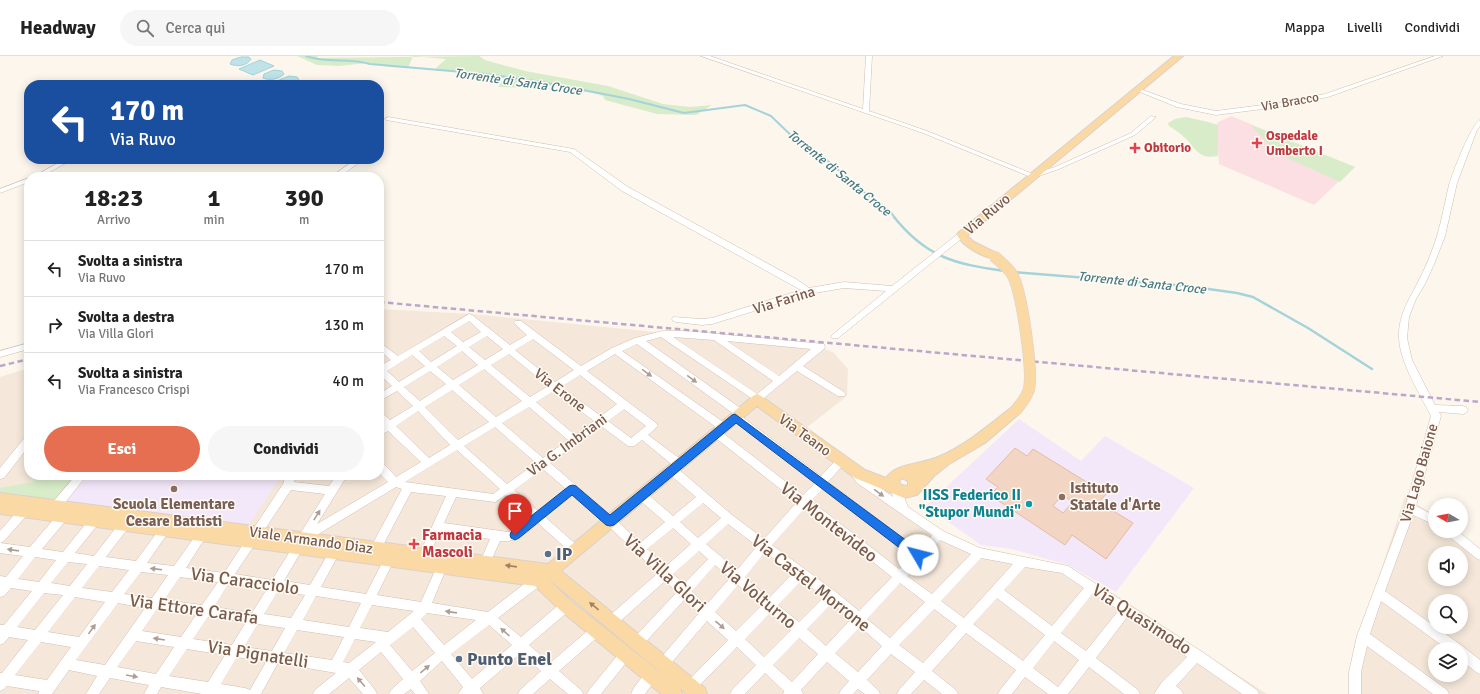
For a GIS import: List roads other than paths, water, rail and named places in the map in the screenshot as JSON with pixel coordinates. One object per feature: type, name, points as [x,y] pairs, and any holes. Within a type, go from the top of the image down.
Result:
[{"type":"main road","name":"Via Ruvo","points":[[968,237],[1033,176],[1179,56]]},
{"type":"main road","points":[[898,481],[944,460],[980,439],[1016,410],[1024,401],[1029,388],[1030,372],[1016,283],[1009,271],[968,237]]},
{"type":"main road","points":[[544,575],[757,399]]},
{"type":"main road","name":"Via Teano","points":[[757,399],[857,472],[898,481]]},
{"type":"main road","points":[[898,481],[904,492],[913,489],[929,472],[944,460]]},
{"type":"main road","points":[[898,481],[907,474],[914,478],[913,489]]},
{"type":"main road","name":"Viale Armando Diaz","points":[[0,499],[59,511],[253,537]]},
{"type":"main road","points":[[0,508],[24,511],[59,511],[95,520],[202,535],[253,537],[300,543],[335,552],[442,567],[544,575],[612,621],[695,690]]},
{"type":"main road","name":"Viale Armando Diaz","points":[[300,543],[376,548],[485,562],[544,575]]},
{"type":"main road","points":[[544,575],[566,606],[674,694]]},
{"type":"street","points":[[704,56],[942,138],[1033,176],[1058,168],[1134,134],[1153,117]]},
{"type":"street","points":[[866,111],[869,56]]},
{"type":"street","name":"Via Bracco","points":[[1138,90],[1179,106],[1216,113],[1278,105],[1326,96],[1440,56]]},
{"type":"street","points":[[388,120],[572,150],[625,190],[786,277],[808,291]]},
{"type":"street","name":"Via Lago Baione","points":[[1355,694],[1355,672],[1363,636],[1410,508],[1436,416],[1408,360],[1403,338],[1405,317],[1431,262],[1441,236],[1453,183],[1472,136],[1480,122]]},
{"type":"street","points":[[45,172],[61,164]]},
{"type":"street","points":[[342,172],[354,164]]},
{"type":"street","points":[[0,191],[24,182]]},
{"type":"street","points":[[835,336],[948,245],[968,237]]},
{"type":"street","name":"Via Farina","points":[[676,319],[702,322],[712,321],[808,291],[844,285],[893,289]]},
{"type":"street","name":"Via Erone","points":[[445,332],[469,317],[555,387],[631,443],[653,426],[624,404]]},
{"type":"street","points":[[518,323],[624,404]]},
{"type":"street","points":[[384,367],[445,332],[464,346],[484,365],[575,440]]},
{"type":"street","points":[[384,395],[487,332]]},
{"type":"street","points":[[300,543],[494,422],[615,350],[638,340],[662,334],[821,347],[757,399],[662,334]]},
{"type":"street","points":[[384,428],[533,335]]},
{"type":"street","points":[[717,338],[779,382]]},
{"type":"street","points":[[638,340],[738,415],[821,482],[918,555]]},
{"type":"street","points":[[0,354],[24,347]]},
{"type":"street","points":[[384,349],[397,360]]},
{"type":"street","name":"Via Montevideo","points":[[615,350],[720,430],[803,502],[899,576],[1059,694]]},
{"type":"street","name":"Via Villa Glori","points":[[413,351],[610,521],[684,592],[765,664],[793,693]]},
{"type":"street","points":[[797,366],[841,394]]},
{"type":"street","points":[[384,375],[419,406],[457,445],[575,550]]},
{"type":"street","name":"Via G. Imbriani","points":[[395,483],[408,487],[495,498],[624,404]]},
{"type":"street","points":[[1433,408],[1463,410]]},
{"type":"street","points":[[384,420],[428,463]]},
{"type":"street","name":"Via Castel Morrone","points":[[642,435],[676,467],[703,498],[832,596],[891,646],[952,694]]},
{"type":"street","points":[[0,475],[24,449]]},
{"type":"street","points":[[662,664],[765,545],[841,461]]},
{"type":"street","points":[[384,472],[395,483]]},
{"type":"street","name":"Via Teano","points":[[857,472],[856,476],[860,480],[939,534],[979,553],[1023,561]]},
{"type":"street","points":[[0,592],[4,581],[33,553],[79,480]]},
{"type":"street","points":[[150,694],[227,578],[289,480],[332,491]]},
{"type":"street","points":[[210,691],[339,480]]},
{"type":"street","name":"Via Teano","points":[[898,481],[899,501],[912,516]]},
{"type":"street","points":[[376,548],[408,487]]},
{"type":"street","points":[[437,527],[508,537],[515,535],[573,489]]},
{"type":"street","name":"Via Teano","points":[[912,516],[907,498],[913,489]]},
{"type":"street","points":[[424,555],[454,493]]},
{"type":"street","name":"Via Volturno","points":[[641,495],[737,578],[828,653],[874,694]]},
{"type":"street","points":[[639,550],[703,498]]},
{"type":"street","points":[[1410,508],[1428,517]]},
{"type":"street","points":[[0,538],[24,511]]},
{"type":"street","points":[[612,621],[728,518]]},
{"type":"street","points":[[2,633],[95,520]]},
{"type":"street","points":[[125,524],[1,681],[46,690],[165,530]]},
{"type":"street","points":[[793,693],[859,618],[939,534]]},
{"type":"street","points":[[92,694],[202,535]]},
{"type":"street","points":[[485,562],[497,536]]},
{"type":"street","points":[[1459,538],[1480,555]]},
{"type":"street","name":"Via Caracciolo","points":[[0,548],[227,578],[489,617]]},
{"type":"street","points":[[254,694],[335,552]]},
{"type":"street","points":[[845,694],[979,553]]},
{"type":"street","points":[[637,643],[715,558]]},
{"type":"street","points":[[335,666],[389,560]]},
{"type":"street","points":[[903,694],[1023,561]]},
{"type":"street","name":"Via Quasimodo","points":[[1023,561],[1064,569],[1197,655],[1239,690],[1253,694]]},
{"type":"street","points":[[319,694],[414,619],[424,608],[442,567]]},
{"type":"street","points":[[695,690],[737,639],[801,573]]},
{"type":"street","points":[[395,694],[489,617],[544,575]]},
{"type":"street","name":"Via Ettore Carafa","points":[[4,581],[352,632],[386,641]]},
{"type":"street","points":[[1004,694],[1092,586]]},
{"type":"street","points":[[996,591],[1134,694]]},
{"type":"street","points":[[1379,593],[1447,642]]},
{"type":"street","points":[[736,694],[832,596]]},
{"type":"street","points":[[414,619],[444,653],[471,692],[520,645],[566,606]]},
{"type":"street","points":[[1059,694],[1127,609]]},
{"type":"street","points":[[489,617],[577,694]]},
{"type":"street","points":[[524,694],[596,631]]},
{"type":"street","points":[[2,633],[37,636],[81,643]]},
{"type":"street","name":"Via Pignatelli","points":[[133,635],[350,669]]},
{"type":"street","points":[[1363,636],[1443,694]]},
{"type":"street","points":[[386,641],[423,694]]},
{"type":"street","points":[[593,694],[625,655]]},
{"type":"street","points":[[1177,694],[1163,690],[1197,655]]},
{"type":"street","points":[[1468,658],[1480,668]]},
{"type":"street","points":[[66,664],[210,691],[245,694]]},
{"type":"street","points":[[350,669],[371,694]]},
{"type":"street","points":[[637,694],[652,676]]},
{"type":"water","points":[[241,57],[249,57],[251,59],[242,65],[230,64],[232,60]]},
{"type":"water","points":[[260,60],[274,66],[253,75],[239,69]]},
{"type":"water","points":[[274,70],[282,71],[284,74],[274,79],[263,78],[264,74]]},
{"type":"water","points":[[289,76],[297,77],[299,80],[279,80]]},
{"type":"waterway","name":"Torrente di Santa Croce","points":[[306,56],[322,60],[354,61],[370,64],[486,74],[542,82],[629,99],[684,113],[745,105],[771,116],[799,143],[823,157],[865,193],[890,211],[895,218]]},
{"type":"waterway","name":"Torrente di Santa Croce","points":[[894,217],[918,242],[943,257],[957,262],[1005,271]]},
{"type":"waterway","name":"Torrente di Santa Croce","points":[[1014,272],[1187,286],[1237,293],[1253,297],[1308,328],[1372,369]]},
{"type":"railway","points":[[384,302],[1480,402]]},
{"type":"railway","points":[[0,366],[24,360]]},
{"type":"place","name":"Ospedale Umberto I","points":[[1257,143]]},
{"type":"place","name":"Obitorio","points":[[1135,148]]},
{"type":"place","name":"Scuola Elementare Cesare Battisti","points":[[174,489]]},
{"type":"place","name":"Istituto Statale d'Arte","points":[[1062,497]]},
{"type":"place","name":"IISS Federico II \"Stupor Mundi\"","points":[[1029,504]]},
{"type":"place","name":"Farmacia Mascoli","points":[[414,544]]},
{"type":"place","name":"IP","points":[[548,554]]},
{"type":"place","name":"Punto Enel","points":[[459,659]]}]
